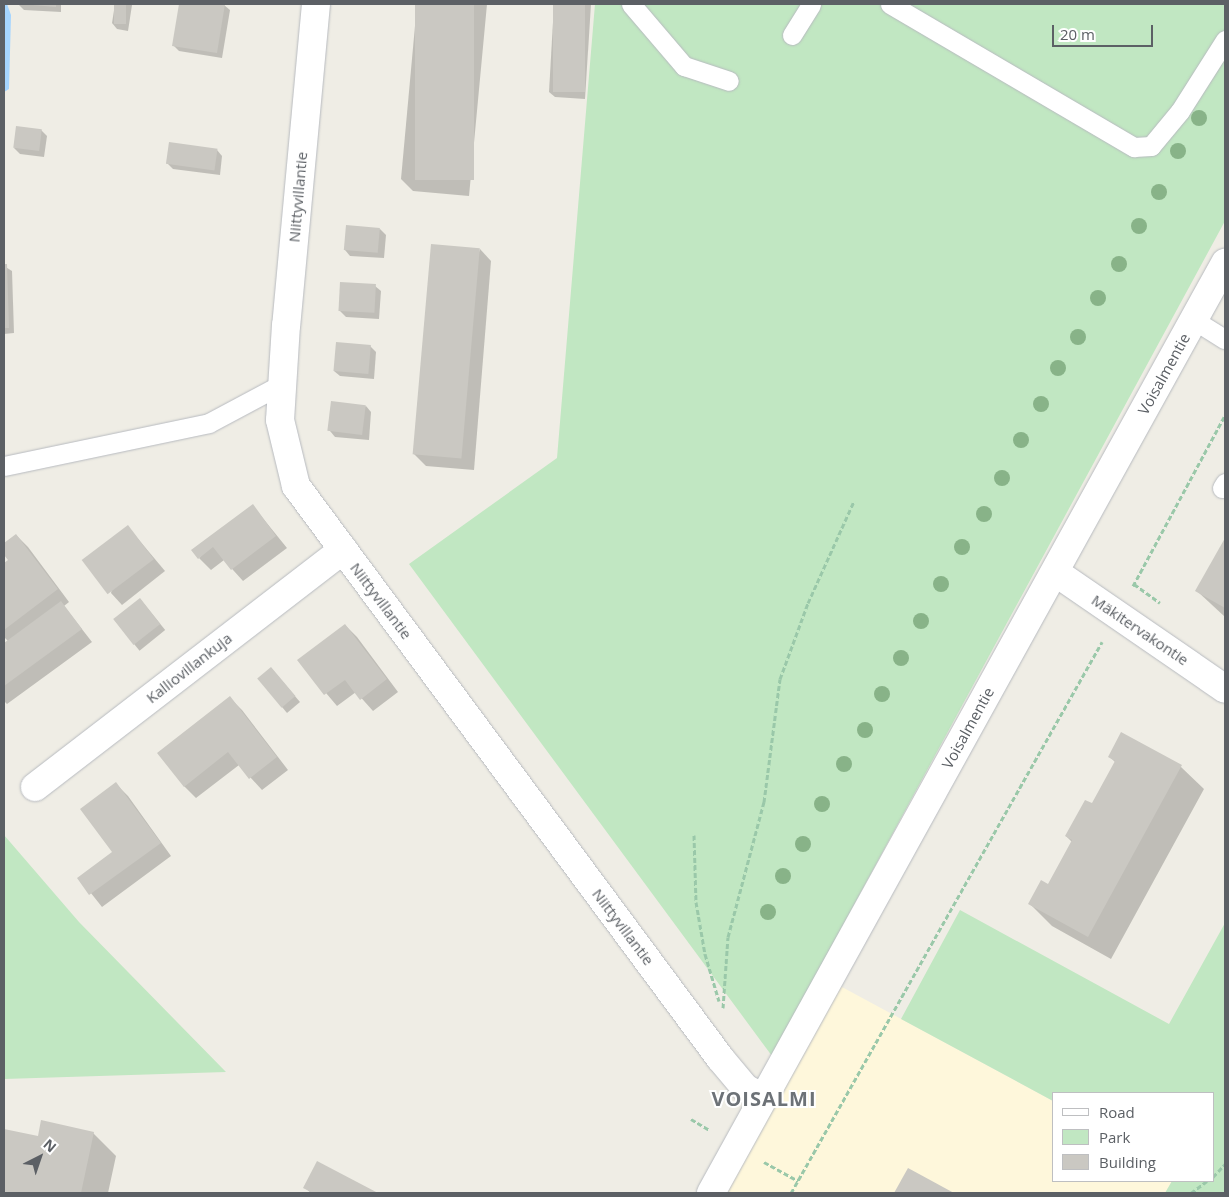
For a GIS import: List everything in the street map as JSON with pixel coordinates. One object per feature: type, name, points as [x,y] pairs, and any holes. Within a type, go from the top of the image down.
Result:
[{"type":"street","name":"Niittyvillantie","points":[[316,4],[286,325],[280,420],[296,486],[720,1058],[745,1088],[764,1098]]},
{"type":"street","name":"Voisalmentie","points":[[712,1193],[1225,263]]},
{"type":"street","name":"Kalliovillankuja","points":[[35,787],[343,550]]},
{"type":"street","name":"Mäkitervakontie","points":[[1055,572],[1225,689]]},
{"type":"lane","points":[[631,4],[684,66],[729,81]]},
{"type":"lane","points":[[792,35],[811,4]]},
{"type":"lane","points":[[890,4],[1134,147],[1151,146],[1180,111],[1225,40]]},
{"type":"lane","points":[[1194,320],[1225,339]]},
{"type":"lane","points":[[4,466],[209,423],[282,384]]},
{"type":"path","points":[[791,1193],[1117,614],[1225,416]]},
{"type":"path","points":[[694,835],[696,902],[705,954],[723,1016],[728,937],[764,802],[780,679],[808,603],[854,501]]},
{"type":"path","points":[[1214,1176],[1225,1164]]},
{"type":"path","points":[[1191,1193],[1206,1182]]},
{"type":"shaded area","points":[[829,980],[1052,1100],[1052,1182],[1171,1182],[1165,1193],[711,1193]]},
{"type":"green space","points":[[595,4],[1225,4],[1225,221],[772,1056],[409,564],[557,458]]},
{"type":"green space","points":[[4,835],[79,922],[226,1072],[4,1079]]},
{"type":"green space","points":[[960,910],[1169,1024],[1225,923],[1225,1193],[1165,1193],[1171,1182],[1214,1182],[1214,1092],[1052,1092],[1052,1100],[901,1019]]},
{"type":"water","points":[[4,4],[7,4],[11,15],[9,89],[4,92]]},
{"type":"building","points":[[21,4],[56,4],[56,7]]},
{"type":"building","points":[[114,4],[126,4],[126,24],[114,24]]},
{"type":"building","points":[[179,4],[225,4],[217,53],[172,46]]},
{"type":"building","points":[[415,4],[474,4],[474,180],[415,180]]},
{"type":"building","points":[[553,4],[585,4],[585,92],[553,92]]},
{"type":"building","points":[[16,126],[42,129],[39,151],[13,148]]},
{"type":"building","points":[[169,142],[218,149],[214,171],[166,164]]},
{"type":"building","points":[[346,225],[380,228],[378,253],[344,250]]},
{"type":"building","points":[[431,244],[480,248],[461,458],[413,454]]},
{"type":"building","points":[[4,264],[7,264],[9,328],[4,328]]},
{"type":"building","points":[[340,282],[376,284],[374,313],[338,311]]},
{"type":"building","points":[[336,342],[371,345],[368,374],[333,371]]},
{"type":"building","points":[[331,401],[366,405],[362,435],[327,431]]},
{"type":"building","points":[[253,504],[276,536],[231,570],[213,547],[198,559],[191,550]]},
{"type":"building","points":[[128,525],[154,559],[108,594],[82,560]]},
{"type":"building","points":[[16,534],[58,589],[4,630],[4,563],[8,560],[4,555],[4,543]]},
{"type":"building","points":[[1225,538],[1225,608],[1195,591]]},
{"type":"building","points":[[140,598],[160,624],[134,645],[113,619]]},
{"type":"building","points":[[61,601],[82,629],[4,686],[4,643]]},
{"type":"building","points":[[345,624],[387,679],[360,700],[345,680],[324,695],[297,660]]},
{"type":"building","points":[[271,667],[295,696],[282,708],[257,679]]},
{"type":"building","points":[[230,696],[277,757],[249,779],[228,752],[184,787],[157,753]]},
{"type":"building","points":[[1121,732],[1182,765],[1088,937],[1028,904],[1041,880],[1048,884],[1072,840],[1065,836],[1085,800],[1092,803],[1115,761],[1108,757]]},
{"type":"building","points":[[116,782],[161,843],[89,895],[77,878],[112,852],[80,809]]},
{"type":"building","points":[[41,1120],[94,1132],[81,1193],[4,1193],[4,1129],[38,1136]]},
{"type":"building","points":[[317,1161],[378,1193],[313,1193],[303,1188]]},
{"type":"building","points":[[908,1168],[954,1193],[894,1193]]},
{"type":"district","name":"VOISALMI","points":[[764,1098]]}]
